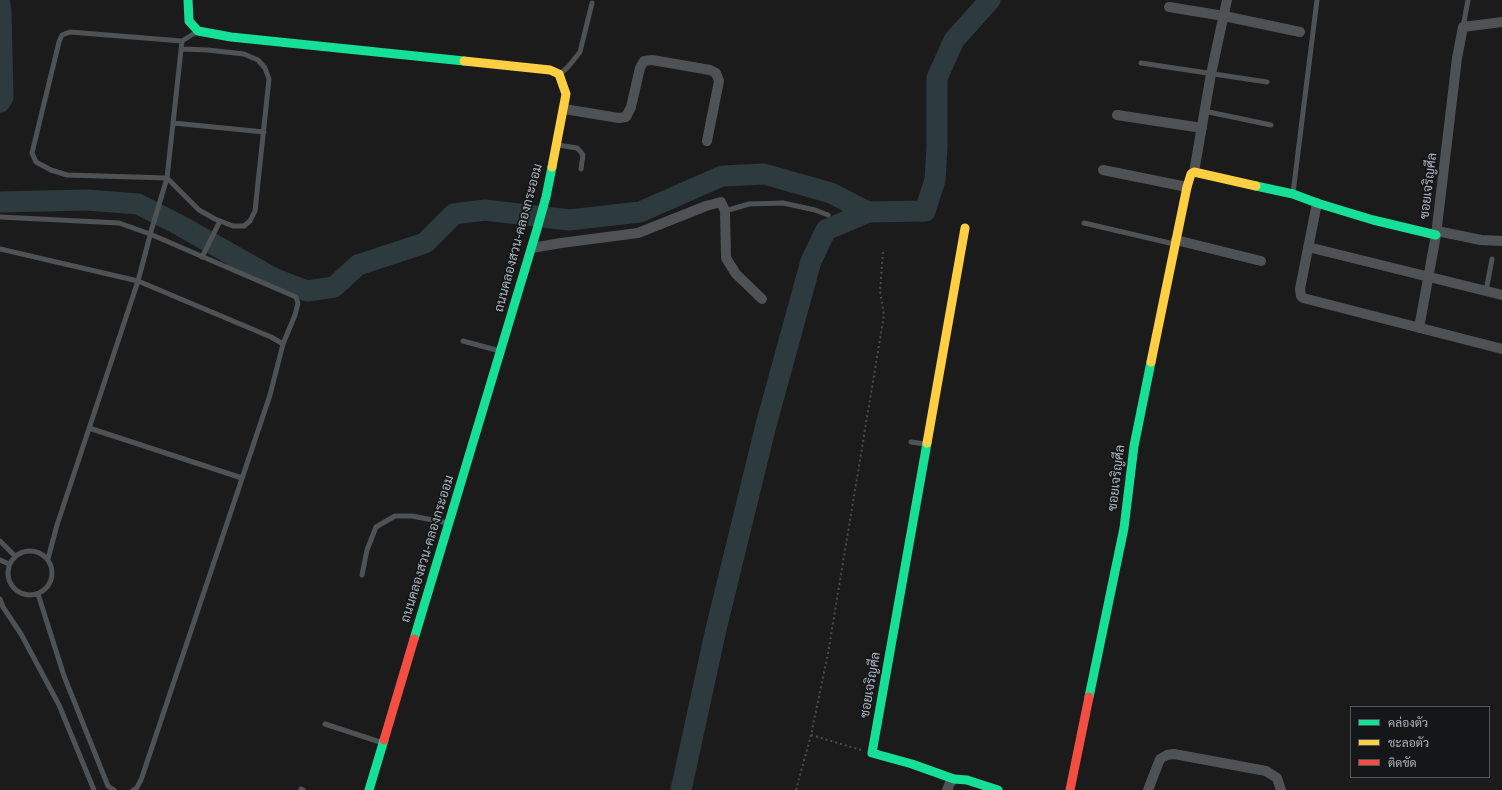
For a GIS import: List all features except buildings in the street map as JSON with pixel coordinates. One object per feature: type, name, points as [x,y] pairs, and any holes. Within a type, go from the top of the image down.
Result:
[{"type":"street","points":[[188,0],[189,21],[198,31],[231,37],[534,67],[550,70],[559,74]]},
{"type":"street","name":"ซอยเจริญศีล","points":[[1070,790],[1124,528],[1134,446],[1186,188],[1189,178],[1194,172],[1211,74],[1227,0]]},
{"type":"street","points":[[1169,7],[1224,16],[1300,32]]},
{"type":"street","points":[[1463,26],[1502,22]]},
{"type":"street","name":"ซอยเจริญศีล","points":[[1194,172],[1293,194],[1373,220],[1437,233],[1457,58],[1463,26]]},
{"type":"street","points":[[564,109],[619,118],[626,117],[631,107],[640,68],[644,61],[652,60],[710,70],[716,73],[719,81],[707,140]]},
{"type":"street","name":"ถนนคลองสวน-คลองกระออม","points":[[369,790],[546,197],[566,94],[559,74]]},
{"type":"street","points":[[1117,115],[1202,128]]},
{"type":"street","points":[[1103,170],[1186,188]]},
{"type":"street","points":[[532,248],[638,233],[718,202],[723,204],[725,211],[726,258],[736,274],[762,299]]},
{"type":"street","points":[[1317,203],[1300,289],[1301,296],[1303,298],[1502,349]]},
{"type":"street","name":"ซอยเจริญศีล","points":[[872,754],[965,228]]},
{"type":"street","points":[[1419,328],[1437,233],[1481,240],[1502,241]]},
{"type":"street","points":[[1175,242],[1261,261]]},
{"type":"street","points":[[1308,247],[1502,295]]},
{"type":"street","points":[[872,754],[912,764],[954,779],[967,780],[998,790]]},
{"type":"street","points":[[1148,790],[1160,759],[1167,755],[1174,754],[1272,774],[1277,778],[1281,790]]},
{"type":"street","points":[[947,790],[950,783],[954,779]]},
{"type":"lane","points":[[1293,194],[1318,0]]},
{"type":"lane","points":[[1463,26],[1468,0]]},
{"type":"lane","points":[[559,74],[568,67],[580,52],[592,3]]},
{"type":"lane","points":[[182,49],[244,54],[258,60],[265,68],[269,79],[255,211],[250,221],[244,226],[233,226],[199,210],[167,178],[67,175],[51,170],[36,162],[32,153],[62,35],[70,32],[182,41],[198,31]]},
{"type":"lane","points":[[48,558],[36,550],[22,551],[10,560],[7,573],[12,587],[23,594],[38,594],[49,585],[53,572],[48,558],[57,525],[138,281],[167,178],[182,41]]},
{"type":"lane","points":[[1141,63],[1267,82]]},
{"type":"lane","points":[[1204,111],[1271,125]]},
{"type":"lane","points":[[173,123],[264,132]]},
{"type":"lane","points":[[557,145],[577,148],[583,155],[581,169]]},
{"type":"lane","points":[[725,211],[749,204],[783,203],[815,210],[828,215]]},
{"type":"lane","points":[[0,217],[119,223],[202,255],[296,297],[298,303],[295,315],[283,344],[270,395],[141,780],[136,789],[133,790]]},
{"type":"lane","points":[[202,255],[220,221]]},
{"type":"lane","points":[[1084,223],[1175,242]]},
{"type":"lane","points":[[0,249],[138,281],[271,336],[283,344]]},
{"type":"lane","points":[[1486,291],[1492,259]]},
{"type":"lane","points":[[463,341],[501,351]]},
{"type":"lane","points":[[89,428],[242,478]]},
{"type":"lane","points":[[911,442],[926,444]]},
{"type":"lane","points":[[362,575],[367,550],[376,527],[395,516],[412,516],[449,523]]},
{"type":"lane","points":[[0,541],[15,556]]},
{"type":"lane","points":[[0,560],[9,564]]},
{"type":"lane","points":[[38,594],[64,676],[108,786],[114,790]]},
{"type":"lane","points":[[0,599],[3,607],[21,634],[59,705],[94,790]]},
{"type":"lane","points":[[325,724],[383,743]]},
{"type":"path","points":[[796,790],[811,735],[828,654],[884,315],[880,291],[883,251]]},
{"type":"path","points":[[811,735],[872,754]]},
{"type":"waterway","points":[[681,790],[716,629],[766,425],[811,261],[826,230],[868,212],[925,211],[935,180],[937,147],[937,78],[954,40],[990,0]]},
{"type":"waterway","points":[[0,5],[3,97],[0,102]]},
{"type":"waterway","points":[[0,202],[87,200],[138,204],[181,226],[273,278],[307,291],[334,287],[358,265],[425,243],[454,214],[485,210],[569,220],[640,212],[722,176],[764,174],[831,193],[868,212]]},
{"type":"traffic: fast","points":[[188,0],[189,21],[198,31],[231,37],[464,61]]},
{"type":"traffic: fast","points":[[414,639],[537,229],[546,197],[552,167]]},
{"type":"traffic: fast","points":[[1256,186],[1293,194],[1373,220],[1436,235]]},
{"type":"traffic: fast","points":[[1089,697],[1124,528],[1134,446],[1151,362]]},
{"type":"traffic: fast","points":[[927,443],[872,753],[912,764],[954,779],[967,780],[998,790]]},
{"type":"traffic: fast","points":[[369,790],[384,740]]},
{"type":"traffic: slow","points":[[464,61],[550,70],[559,74],[566,94],[552,167]]},
{"type":"traffic: slow","points":[[1151,362],[1187,187],[1191,174],[1194,172],[1256,186]]},
{"type":"traffic: slow","points":[[927,443],[965,228]]},
{"type":"traffic: jam","points":[[384,740],[414,639]]},
{"type":"traffic: jam","points":[[1070,790],[1089,697]]}]
